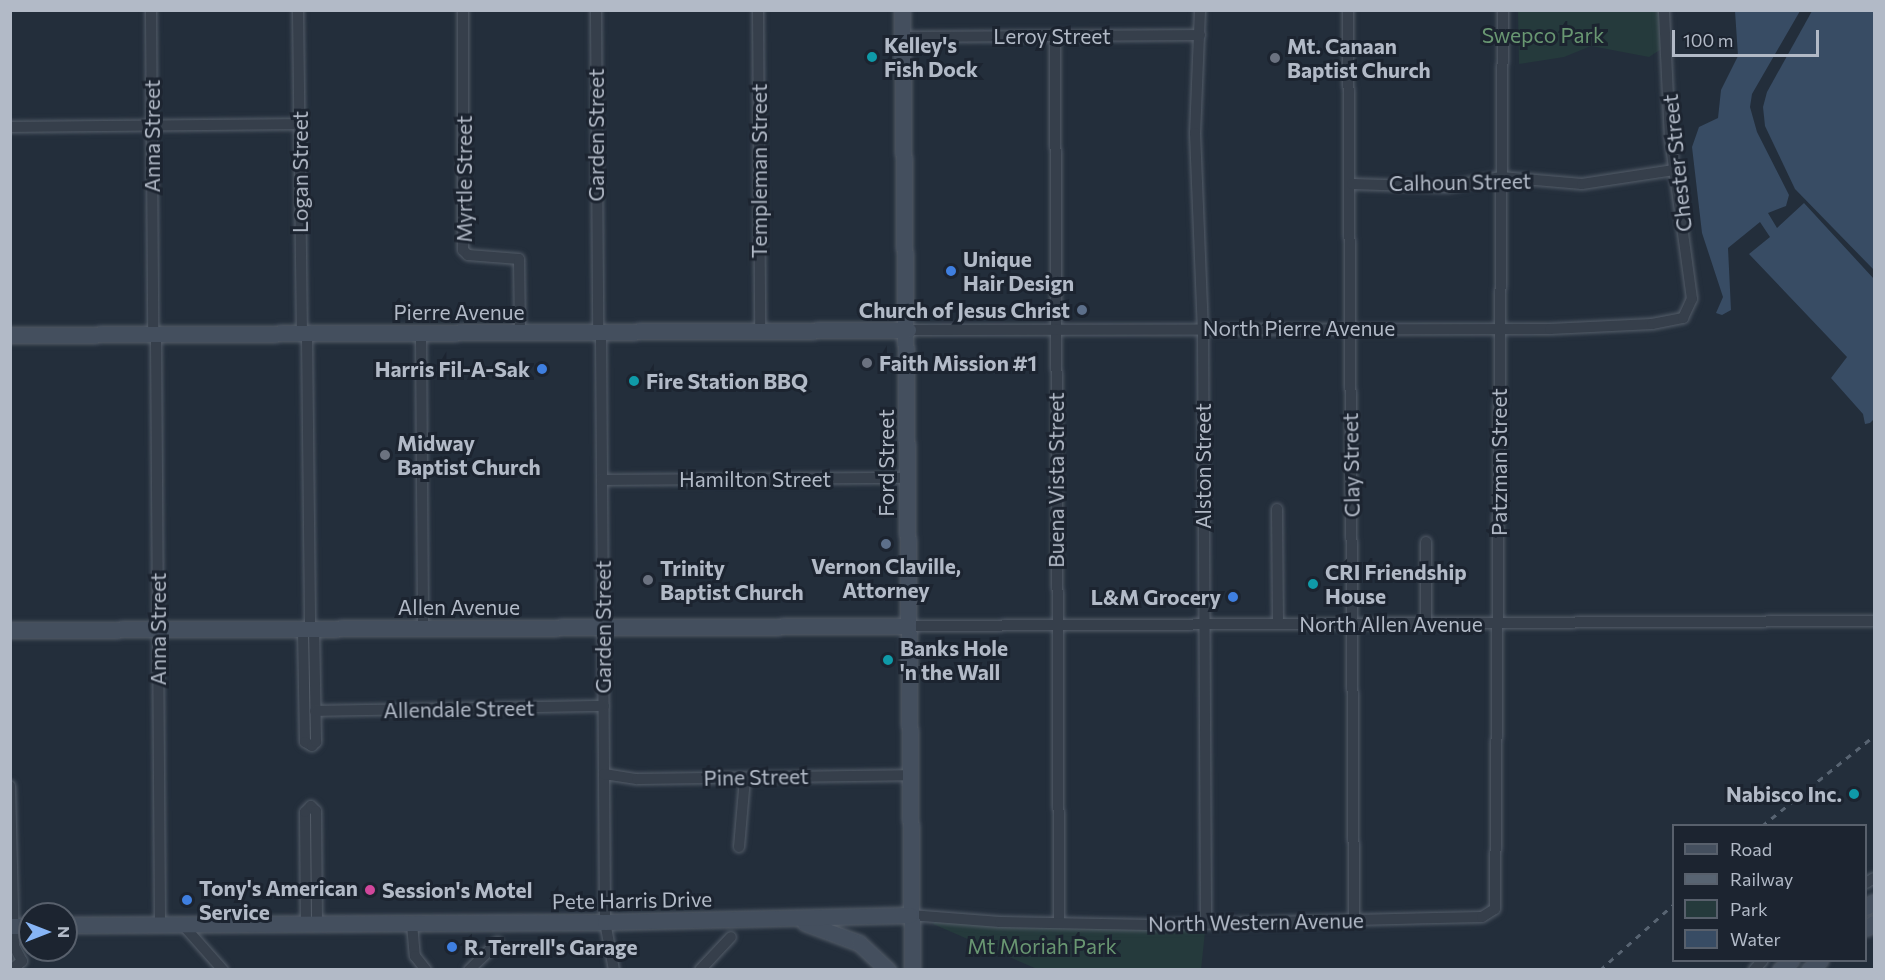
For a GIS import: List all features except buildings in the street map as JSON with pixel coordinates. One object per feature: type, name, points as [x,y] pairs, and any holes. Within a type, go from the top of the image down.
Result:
[{"type":"main road","name":"Ford Street","points":[[902,10],[908,330],[908,775],[912,969]]},
{"type":"main road","name":"Pierre Avenue","points":[[10,335],[908,330]]},
{"type":"main road","name":"Allen Avenue","points":[[10,630],[908,626]]},
{"type":"main road","name":"Pete Harris Drive","points":[[78,925],[605,922],[910,915]]},
{"type":"main road","points":[[784,918],[831,930],[859,943],[888,969]]},
{"type":"street","name":"Anna Street","points":[[151,10],[160,925]]},
{"type":"street","name":"Logan Street","points":[[298,10],[309,746],[316,742],[309,629]]},
{"type":"street","name":"Myrtle Street","points":[[463,10],[464,250],[468,255],[519,259],[520,332]]},
{"type":"street","name":"Garden Street","points":[[596,10],[605,922],[614,969]]},
{"type":"street","name":"Templeman Street","points":[[758,10],[760,332]]},
{"type":"street","name":"Alston Street","points":[[1200,10],[1195,133],[1203,329],[1206,922]]},
{"type":"street","name":"Clay Street","points":[[1348,10],[1352,183],[1350,328],[1354,919]]},
{"type":"street","name":"Patzman Street","points":[[1492,912],[1498,902],[1503,10]]},
{"type":"street","name":"Chester Street","points":[[1664,10],[1674,170],[1692,289],[1687,313]]},
{"type":"street","name":"Leroy Street","points":[[904,37],[1200,35]]},
{"type":"street","name":"Buena Vista Street","points":[[1055,36],[1059,923]]},
{"type":"street","points":[[10,127],[300,124]]},
{"type":"street","name":"Calhoun Street","points":[[1352,183],[1447,187],[1501,177],[1582,183],[1674,170]]},
{"type":"street","name":"North Pierre Avenue","points":[[908,330],[1652,324],[1675,321],[1687,313]]},
{"type":"street","points":[[421,333],[423,628]]},
{"type":"street","name":"Hamilton Street","points":[[602,480],[907,478]]},
{"type":"street","points":[[1277,509],[1278,624]]},
{"type":"street","points":[[1426,542],[1426,624]]},
{"type":"street","name":"North Allen Avenue","points":[[908,626],[1875,621]]},
{"type":"street","name":"Allendale Street","points":[[315,711],[603,706]]},
{"type":"street","name":"Pine Street","points":[[604,774],[637,779],[908,775]]},
{"type":"street","points":[[739,847],[745,779]]},
{"type":"street","points":[[10,786],[12,926],[14,946],[18,954]]},
{"type":"street","points":[[311,806],[316,811],[311,924],[306,812],[311,806]]},
{"type":"street","name":"North Western Avenue","points":[[910,915],[1059,923],[1482,917],[1492,912]]},
{"type":"street","points":[[412,924],[415,956],[426,969]]},
{"type":"street","points":[[183,925],[223,969]]},
{"type":"street","points":[[700,969],[731,937]]},
{"type":"street","points":[[469,969],[498,942]]},
{"type":"green space","name":"Swepco Park","points":[[1518,11],[1664,11],[1666,46],[1649,57],[1591,46],[1564,57],[1519,64]]},
{"type":"green space","name":"Mt Moriah Park","points":[[939,918],[1206,922],[1201,970],[1037,969],[933,924]]},
{"type":"water","points":[[1735,11],[1800,11],[1752,94],[1750,107],[1757,132],[1789,195],[1786,206],[1768,213],[1777,228],[1804,203],[1874,279],[1874,419],[1870,423],[1865,424],[1863,414],[1831,378],[1847,357],[1749,254],[1770,237],[1760,222],[1728,248],[1731,310],[1722,315],[1716,313],[1723,297],[1702,233],[1692,147],[1699,127],[1718,118],[1721,90],[1738,56]]},
{"type":"water","points":[[1812,11],[1874,11],[1874,270],[1795,189],[1765,126],[1763,107],[1767,92]]},
{"type":"railway","points":[[1764,824],[1874,736]]},
{"type":"railway","points":[[1600,970],[1672,906]]},
{"type":"place","name":"Kelley's Fish Dock","points":[[872,57]]},
{"type":"place","name":"Mt. Canaan Baptist Church","points":[[1275,58]]},
{"type":"place","name":"Unique Hair Design","points":[[951,271]]},
{"type":"place","name":"Church of Jesus Christ","points":[[1082,310]]},
{"type":"place","name":"Faith Mission #1","points":[[867,363]]},
{"type":"place","name":"Harris Fil-A-Sak","points":[[542,369]]},
{"type":"place","name":"Fire Station BBQ","points":[[634,381]]},
{"type":"place","name":"Midway Baptist Church","points":[[385,455]]},
{"type":"place","name":"Vernon Claville, Attorney","points":[[886,544]]},
{"type":"place","name":"Trinity Baptist Church","points":[[648,580]]},
{"type":"place","name":"CRI Friendship House","points":[[1313,584]]},
{"type":"place","name":"L&M Grocery","points":[[1233,597]]},
{"type":"place","name":"Banks Hole 'n the Wall","points":[[888,660]]},
{"type":"place","name":"Nabisco Inc.","points":[[1854,794]]},
{"type":"place","name":"Session's Motel","points":[[370,890]]},
{"type":"place","name":"Tony's American Service","points":[[187,900]]},
{"type":"place","name":"R. Terrell's Garage","points":[[452,947]]}]
